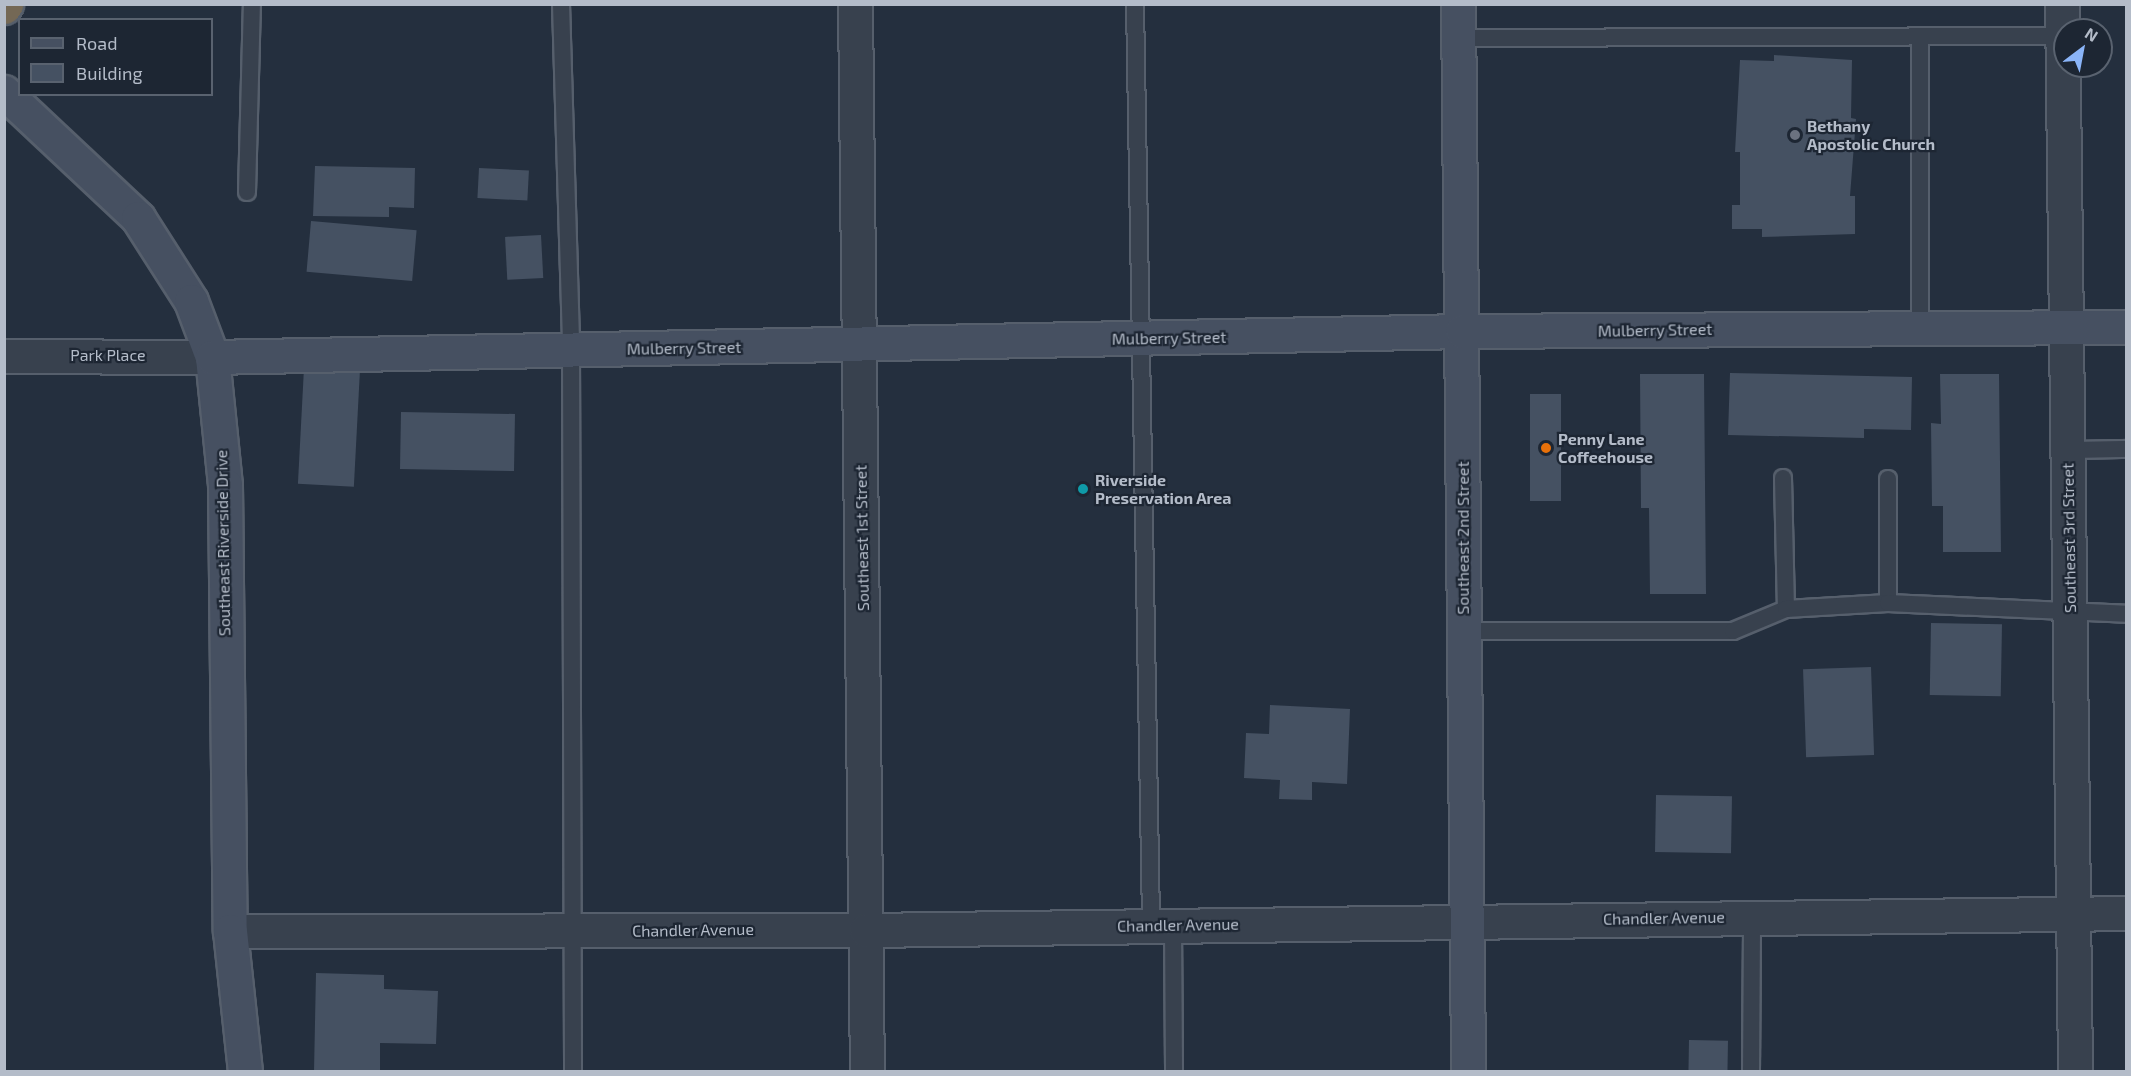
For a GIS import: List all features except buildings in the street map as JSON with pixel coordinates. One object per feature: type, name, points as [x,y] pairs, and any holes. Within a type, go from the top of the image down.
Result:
[{"type":"street","name":"Southeast 1st Street","points":[[855,4],[867,1071]]},
{"type":"street","name":"Southeast 2nd Street","points":[[1458,4],[1468,1071]]},
{"type":"street","name":"Southeast 3rd Street","points":[[2064,78],[2075,1071]]},
{"type":"street","name":"Southeast Riverside Drive","points":[[4,92],[138,218],[191,301],[212,357],[225,485],[230,931],[245,1071]]},
{"type":"street","name":"Mulberry Street","points":[[212,357],[571,349],[860,346],[1462,331],[2127,327]]},
{"type":"street","name":"Park Place","points":[[4,356],[212,357]]},
{"type":"street","name":"Chandler Avenue","points":[[230,931],[866,930],[1467,920],[2127,913]]},
{"type":"lane","points":[[247,192],[252,4]]},
{"type":"lane","points":[[561,4],[571,349],[573,1071]]},
{"type":"lane","points":[[1135,4],[1142,339],[1162,925],[1174,1071]]},
{"type":"lane","points":[[1458,38],[2053,36]]},
{"type":"lane","points":[[1920,37],[1920,327]]},
{"type":"lane","points":[[2068,450],[2127,449]]},
{"type":"lane","points":[[1783,478],[1786,609]]},
{"type":"lane","points":[[1888,478],[1888,603]]},
{"type":"lane","points":[[1464,631],[1733,631],[1786,609],[1888,603],[2127,614]]},
{"type":"lane","points":[[1751,1071],[1752,917]]},
{"type":"place","name":"Bethany Apostolic Church","points":[[1795,135]]},
{"type":"place","name":"Penny Lane Coffeehouse","points":[[1546,448]]},
{"type":"place","name":"Riverside Preservation Area","points":[[1083,489]]}]
